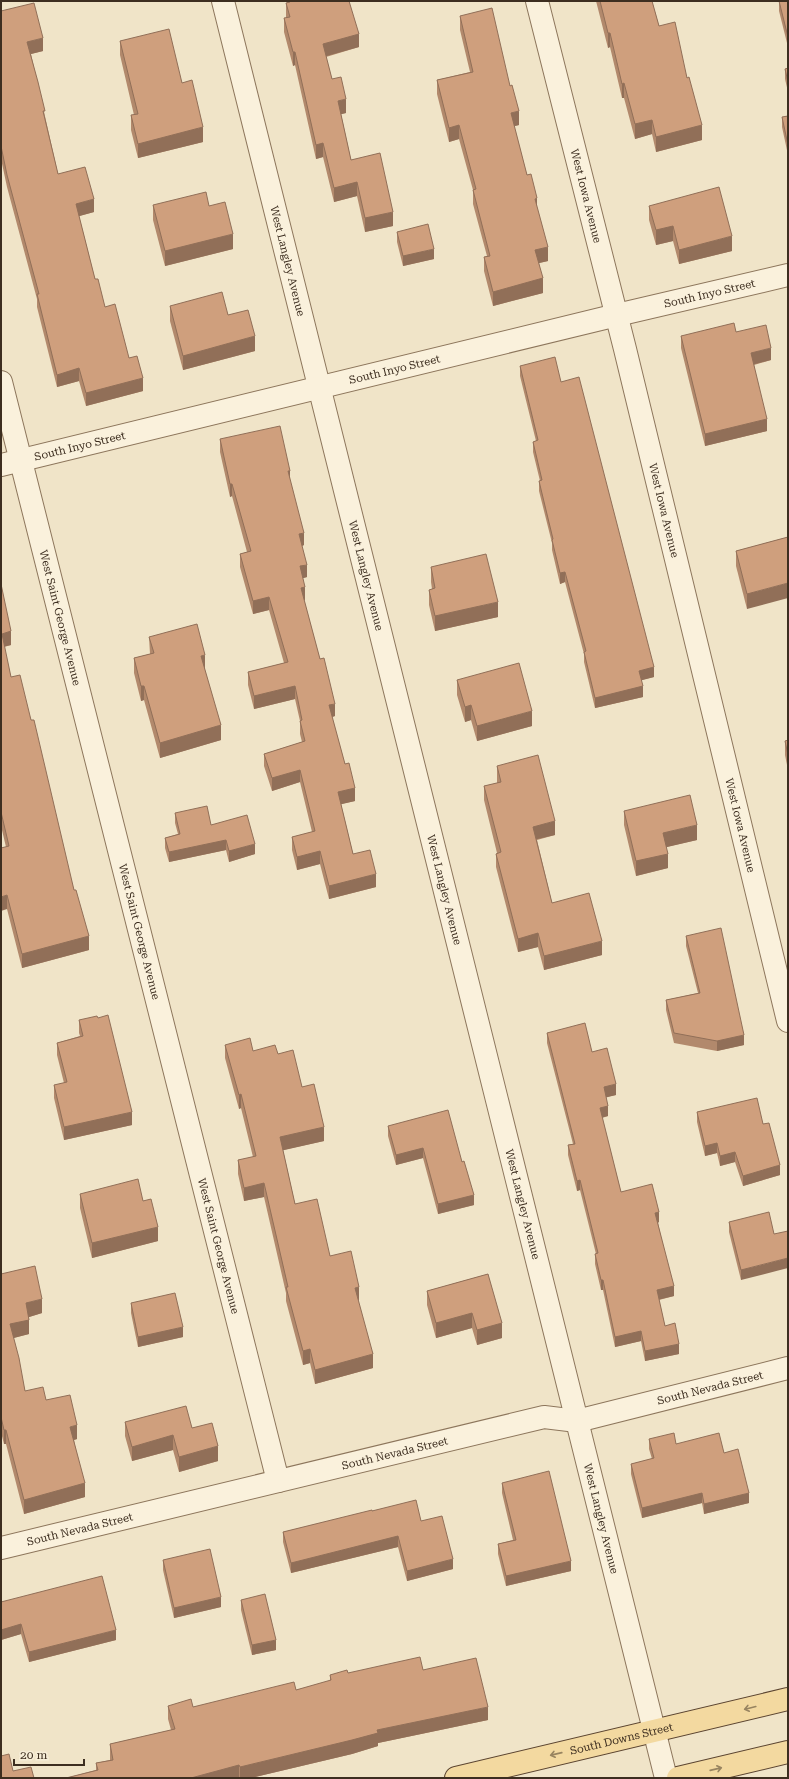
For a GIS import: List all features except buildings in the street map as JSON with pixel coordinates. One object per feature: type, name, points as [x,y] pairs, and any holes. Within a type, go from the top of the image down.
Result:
[{"type":"main road","name":"South Downs Street","points":[[456,1778],[788,1699]]},
{"type":"main road","points":[[678,1778],[788,1752]]},
{"type":"street","name":"West Langley Avenue","points":[[223,1],[318,388],[656,1731],[666,1778]]},
{"type":"street","name":"West Iowa Avenue","points":[[537,1],[617,315],[788,1021]]},
{"type":"street","name":"South Inyo Street","points":[[11,463],[617,315],[788,275]]},
{"type":"street","name":"West Saint George Avenue","points":[[1,382],[11,463],[278,1481]]},
{"type":"street","name":"South Nevada Street","points":[[1,1548],[544,1417],[577,1420],[788,1368]]}]
